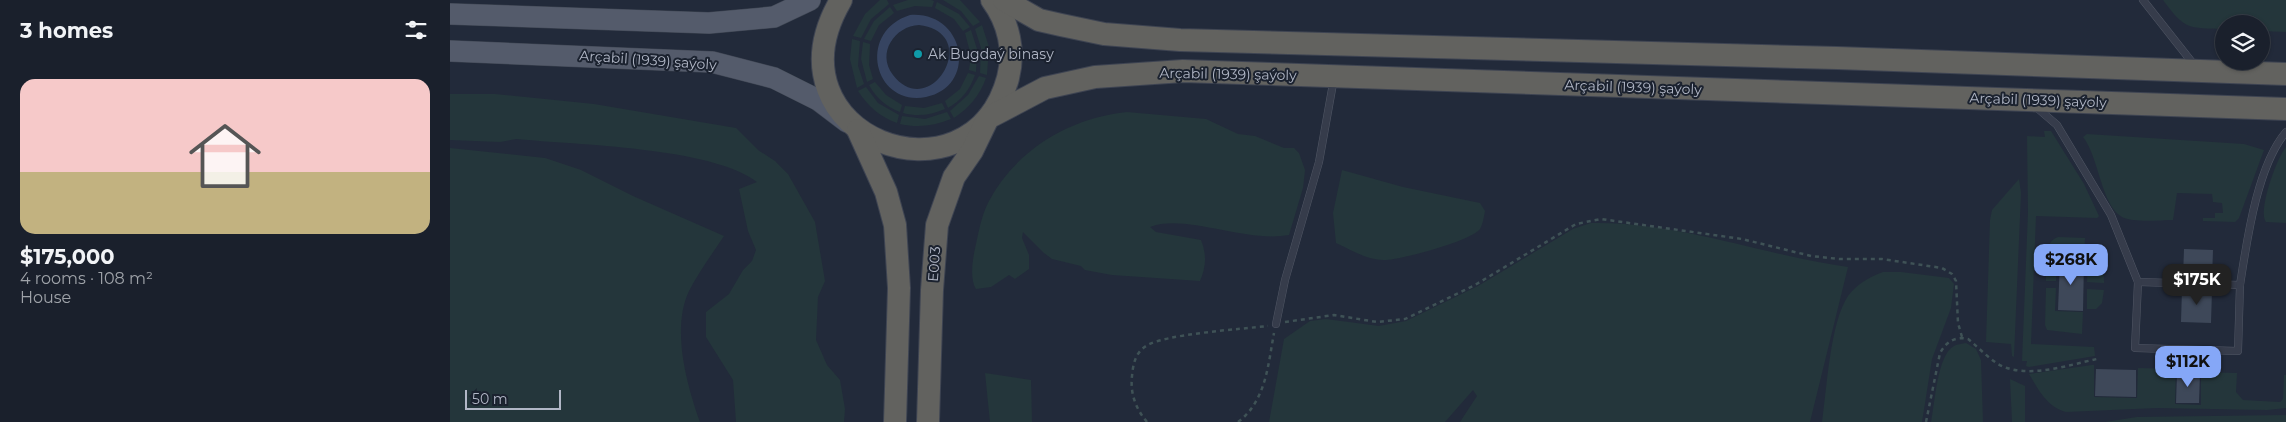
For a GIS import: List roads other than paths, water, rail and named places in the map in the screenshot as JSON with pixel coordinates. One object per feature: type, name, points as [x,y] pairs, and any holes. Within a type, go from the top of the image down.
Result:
[{"type":"highway","points":[[841,0],[828,22],[822,51],[825,81],[838,108],[858,130],[886,192],[896,235],[899,288],[895,422]]},
{"type":"highway","points":[[858,130],[883,144],[911,150],[940,147],[966,136],[988,118],[1004,94],[1011,66],[1010,38],[1001,12],[992,0]]},
{"type":"highway","points":[[1004,0],[1039,20],[1104,34],[1180,40],[1837,58],[2286,74]]},
{"type":"highway","name":"Arçabil (1939) şaýoly","points":[[988,118],[1045,88],[1095,77],[1183,71],[2286,109]]},
{"type":"highway","name":"E003","points":[[928,422],[932,290],[937,225],[954,177],[972,151],[988,118]]},
{"type":"main road","points":[[450,14],[709,22],[774,16],[810,0]]},
{"type":"main road","name":"Arçabil (1939) şaýoly","points":[[450,51],[712,62],[774,78],[818,100],[858,130]]},
{"type":"lane","points":[[2143,0],[2199,71]]},
{"type":"lane","points":[[1276,324],[1285,280],[1319,162],[1334,75]]},
{"type":"lane","points":[[2025,100],[2042,111],[2057,125],[2111,214],[2138,282],[2135,348],[2238,351],[2240,284],[2251,215],[2274,149],[2286,132]]},
{"type":"lane","points":[[2138,282],[2240,284]]},
{"type":"water","points":[[910,15],[929,17],[943,25],[953,37],[958,51],[959,66],[953,79],[943,90],[926,97],[908,97],[894,91],[884,80],[878,66],[878,51],[882,36],[893,24]],"holes":[[[919,25],[938,31],[948,43],[949,57],[944,71],[935,82],[922,89],[907,87],[893,75],[888,67],[887,50],[891,42],[902,30],[910,27]]]},
{"type":"place","name":"Ak Bugdaý binasy","points":[[918,54]]}]
